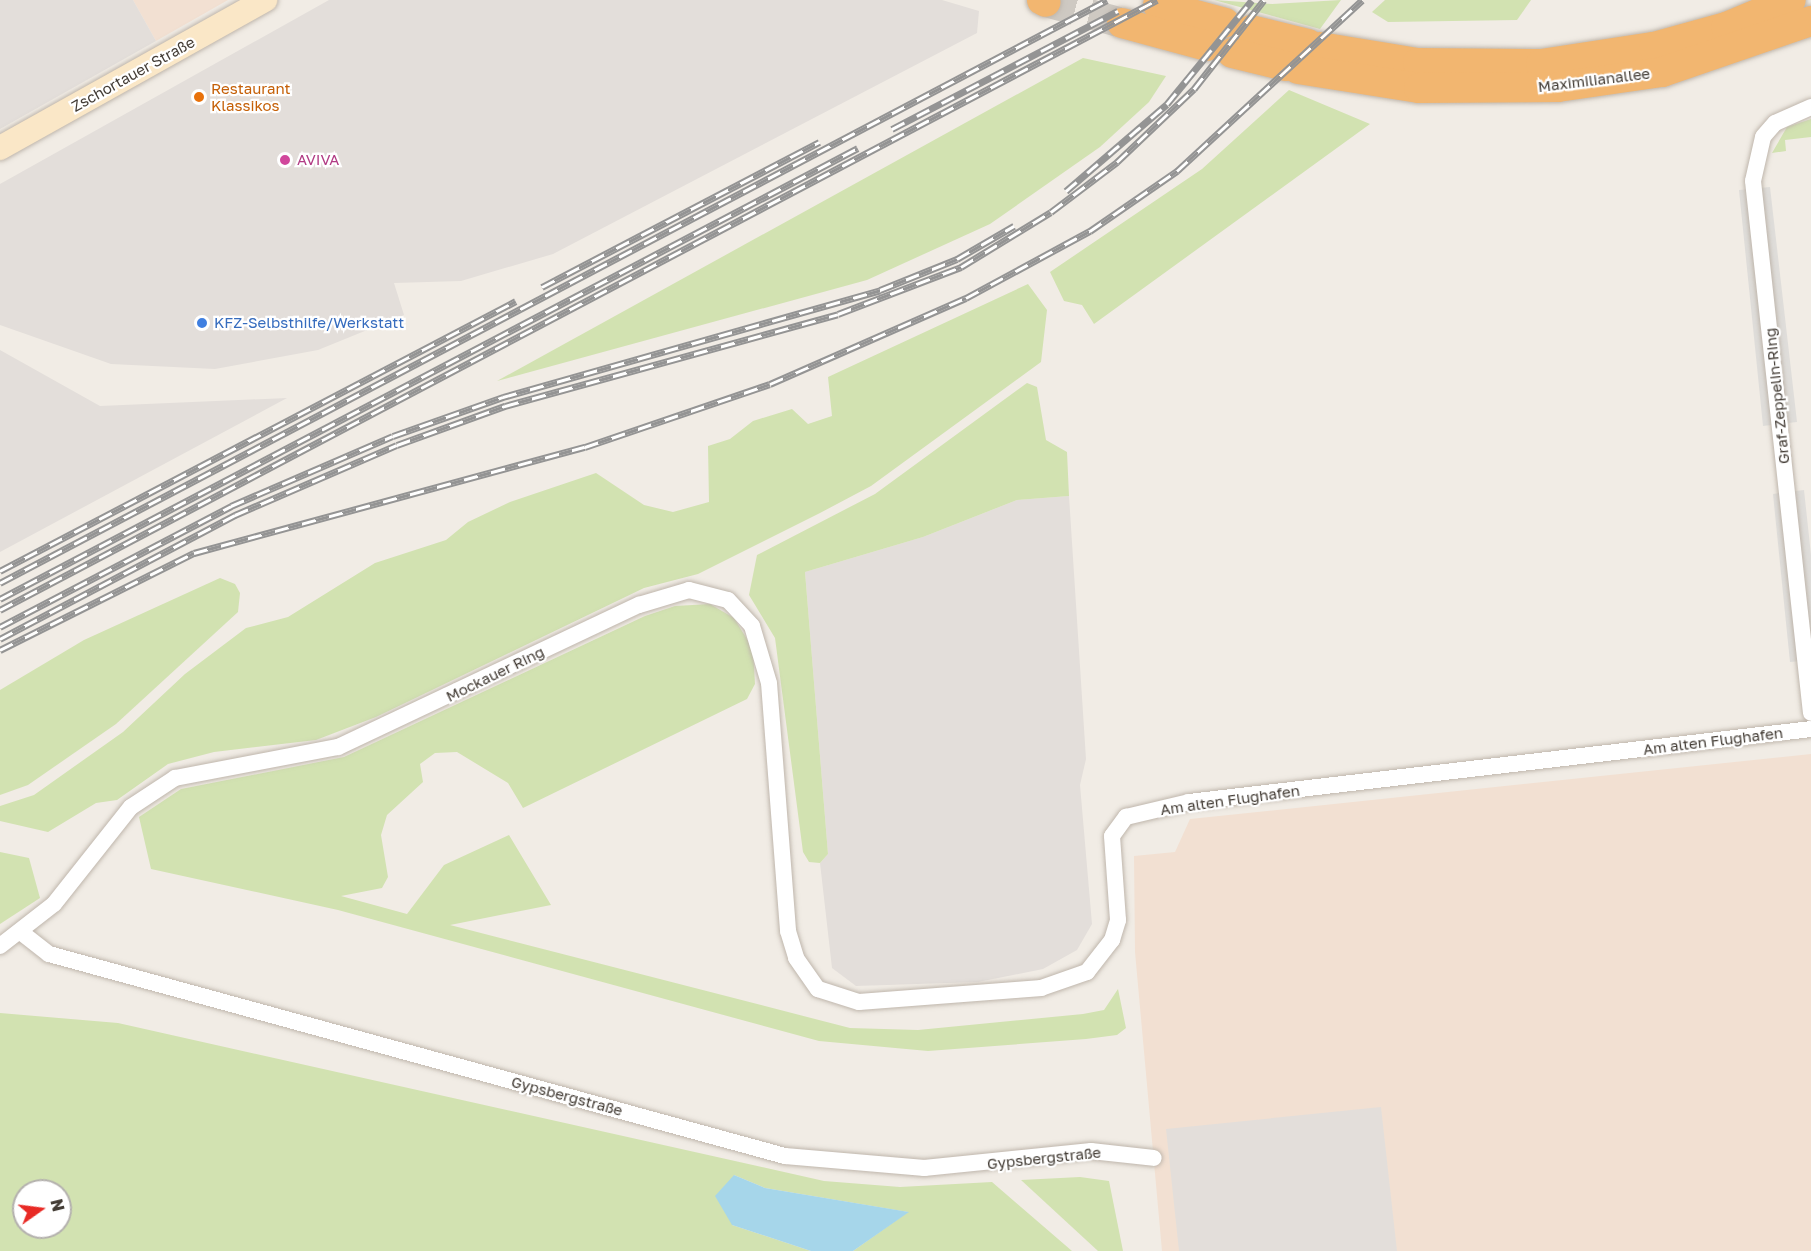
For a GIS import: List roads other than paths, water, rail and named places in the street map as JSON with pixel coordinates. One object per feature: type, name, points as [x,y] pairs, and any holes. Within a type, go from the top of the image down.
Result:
[{"type":"highway","points":[[1158,5],[1238,26],[1303,56],[1418,63],[1541,64],[1654,47],[1726,27],[1791,0]]},
{"type":"highway","name":"Maximilianallee","points":[[1122,23],[1220,50],[1303,56],[1419,88],[1558,87],[1662,72],[1811,21]]},
{"type":"street","name":"Zschortauer Straße","points":[[0,148],[265,0]]},
{"type":"street","name":"Graf-Zeppelin-Ring","points":[[1811,107],[1775,123],[1763,137],[1754,181],[1811,713]]},
{"type":"street","name":"Mockauer Ring","points":[[22,933],[54,904],[131,807],[175,778],[338,747],[639,605],[689,590],[712,593],[739,608],[762,650],[785,893]]},
{"type":"street","name":"Am alten Flughafen","points":[[785,893],[796,958],[818,989],[836,997],[886,1003],[1041,988],[1087,972],[1112,940],[1118,920],[1112,836],[1126,817],[1189,802],[1811,729]]},
{"type":"street","points":[[0,946],[22,933]]},
{"type":"street","name":"Gypsbergstraße","points":[[22,933],[49,954],[785,1156],[924,1168],[1091,1151],[1154,1158]]},
{"type":"water","points":[[734,1175],[765,1188],[909,1212],[853,1251],[811,1251],[732,1225],[715,1196]]},
{"type":"tunnel","points":[[1046,2],[1122,23]]},
{"type":"railway","points":[[0,583],[1107,0]]},
{"type":"railway","points":[[0,610],[1157,0]]},
{"type":"railway","points":[[1066,191],[1167,104],[1252,0]]},
{"type":"railway","points":[[0,639],[235,515],[397,445],[505,406],[838,314],[961,267],[1051,212],[1117,162],[1194,89],[1264,0]]},
{"type":"railway","points":[[0,650],[194,553],[585,447],[770,384],[966,298],[1090,231],[1177,171],[1362,0]]},
{"type":"railway","points":[[892,129],[1118,11]]},
{"type":"railway","points":[[542,287],[819,142]]},
{"type":"railway","points":[[0,599],[858,148]]},
{"type":"railway","points":[[0,627],[231,506],[393,436],[503,397],[880,290],[957,259],[1014,226]]},
{"type":"railway","points":[[0,571],[516,301]]},
{"type":"place","name":"Restaurant Klassikos","points":[[199,97]]},
{"type":"place","name":"AVIVA","points":[[285,160]]},
{"type":"place","name":"KFZ-Selbsthilfe/Werkstatt","points":[[202,323]]}]
